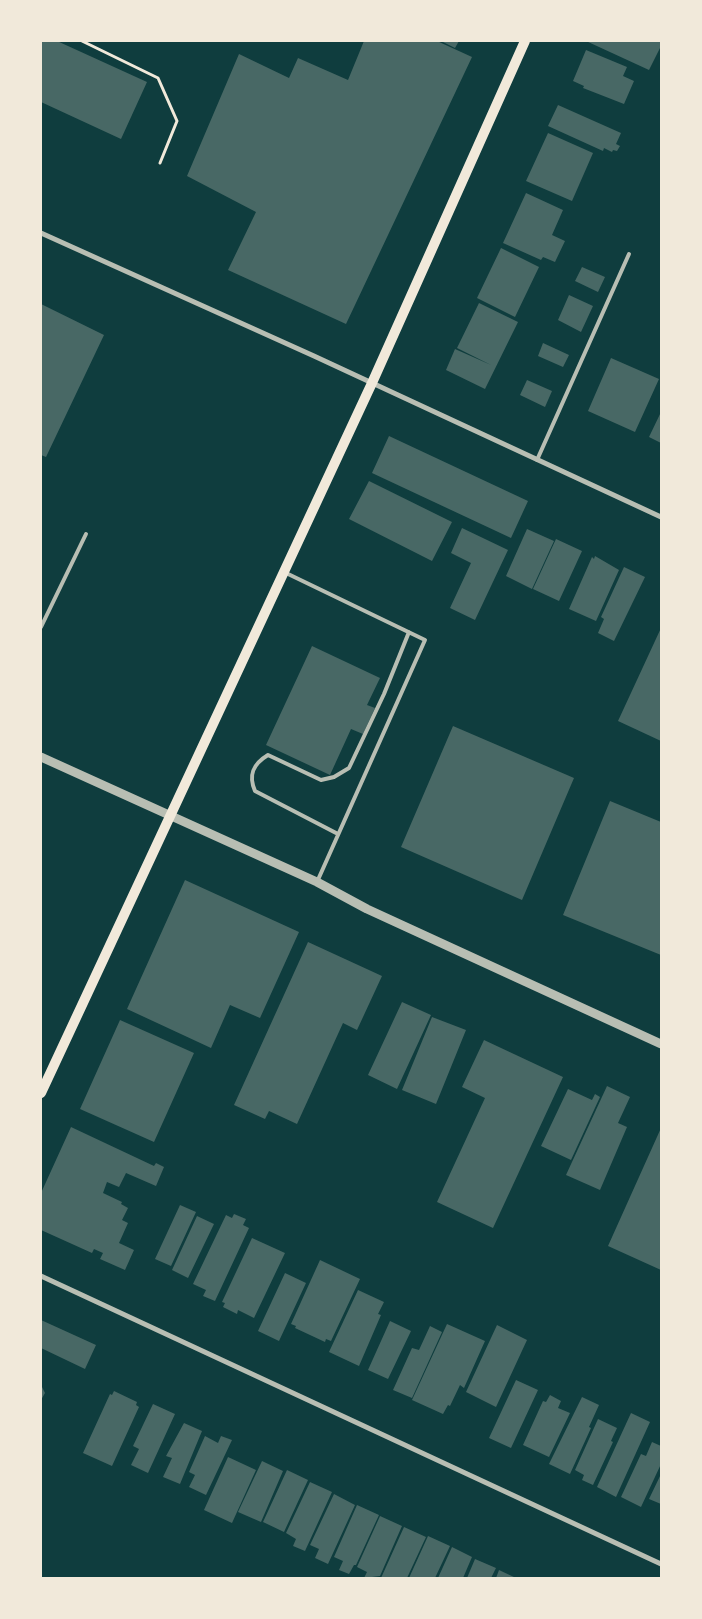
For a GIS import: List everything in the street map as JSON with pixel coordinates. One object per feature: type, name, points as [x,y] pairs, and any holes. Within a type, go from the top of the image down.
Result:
[{"type":"main road","points":[[41,1093],[372,383],[525,41]]},
{"type":"street","points":[[41,233],[661,517]]},
{"type":"street","points":[[41,757],[317,882],[367,909],[661,1044]]},
{"type":"street","points":[[41,1276],[661,1564]]},
{"type":"lane","points":[[537,460],[628,254]]},
{"type":"lane","points":[[41,627],[86,534]]},
{"type":"lane","points":[[283,572],[425,640],[317,882]]},
{"type":"lane","points":[[338,834],[255,791],[251,781],[252,771],[258,761],[268,755],[321,780],[334,777],[349,768],[384,694],[409,632]]},
{"type":"path","points":[[82,41],[158,78],[177,121],[160,163]]},
{"type":"building","points":[[41,41],[57,41],[147,82],[121,139],[41,102]]},
{"type":"building","points":[[364,41],[437,41],[472,57],[346,324],[228,270],[256,212],[187,176],[239,54],[289,78],[298,58],[348,80]]},
{"type":"building","points":[[441,41],[459,41],[455,48]]},
{"type":"building","points":[[586,41],[661,41],[661,46],[649,70]]},
{"type":"building","points":[[586,50],[627,67],[623,76],[634,81],[624,104],[583,88],[584,86],[573,81]]},
{"type":"building","points":[[558,105],[621,133],[616,144],[620,146],[617,151],[613,150],[612,152],[604,148],[603,151],[548,126]]},
{"type":"building","points":[[548,133],[593,153],[572,201],[526,181]]},
{"type":"building","points":[[526,193],[563,210],[552,235],[565,241],[555,262],[543,257],[541,260],[503,243]]},
{"type":"building","points":[[501,248],[539,267],[515,317],[477,298]]},
{"type":"building","points":[[582,267],[605,277],[598,292],[575,281]]},
{"type":"building","points":[[569,295],[593,306],[581,332],[558,320]]},
{"type":"building","points":[[479,303],[518,322],[485,389],[446,370],[455,349],[491,365],[457,348]]},
{"type":"building","points":[[41,304],[104,335],[46,457],[41,455]]},
{"type":"building","points":[[543,343],[569,355],[563,367],[538,356]]},
{"type":"building","points":[[611,358],[659,379],[635,432],[588,411]]},
{"type":"building","points":[[527,380],[552,391],[545,407],[520,395]]},
{"type":"building","points":[[661,412],[661,443],[649,437]]},
{"type":"building","points":[[389,436],[528,501],[511,538],[372,473]]},
{"type":"building","points":[[369,481],[452,522],[432,561],[349,519]]},
{"type":"building","points":[[462,528],[508,550],[475,620],[450,608],[471,563],[451,553]]},
{"type":"building","points":[[527,529],[554,541],[532,589],[506,576]]},
{"type":"building","points":[[556,539],[582,551],[559,601],[533,589]]},
{"type":"building","points":[[595,556],[619,570],[596,621],[569,609],[592,557],[594,559]]},
{"type":"building","points":[[624,567],[645,577],[614,641],[598,633],[604,619],[601,617]]},
{"type":"building","points":[[661,628],[661,741],[618,721]]},
{"type":"building","points":[[312,646],[380,678],[367,705],[375,708],[363,734],[351,729],[330,775],[266,745]]},
{"type":"building","points":[[453,726],[574,778],[522,900],[401,847]]},
{"type":"building","points":[[610,801],[661,822],[661,955],[563,915]]},
{"type":"building","points":[[185,880],[299,932],[260,1018],[230,1005],[211,1048],[127,1009]]},
{"type":"building","points":[[308,942],[382,976],[357,1030],[343,1023],[297,1124],[269,1111],[265,1119],[234,1105]]},
{"type":"building","points":[[402,1002],[431,1015],[397,1089],[368,1075]]},
{"type":"building","points":[[432,1017],[466,1030],[436,1104],[402,1090]]},
{"type":"building","points":[[120,1020],[194,1053],[154,1142],[80,1109]]},
{"type":"building","points":[[484,1040],[563,1077],[493,1228],[437,1202],[485,1098],[462,1087]]},
{"type":"building","points":[[607,1086],[630,1097],[618,1123],[627,1127],[600,1190],[566,1175]]},
{"type":"building","points":[[568,1089],[592,1100],[595,1094],[600,1097],[571,1160],[541,1146]]},
{"type":"building","points":[[71,1127],[154,1166],[156,1163],[164,1167],[156,1186],[126,1173],[119,1187],[107,1182],[103,1193],[122,1202],[121,1204],[128,1208],[122,1220],[128,1223],[119,1243],[134,1250],[125,1270],[100,1259],[103,1253],[94,1249],[92,1253],[41,1230],[41,1193]]},
{"type":"building","points":[[661,1128],[661,1270],[608,1246]]},
{"type":"building","points":[[180,1205],[196,1212],[171,1266],[155,1259]]},
{"type":"building","points":[[234,1214],[246,1219],[243,1225],[249,1228],[215,1301],[203,1296],[206,1290],[193,1284],[226,1215],[232,1218]]},
{"type":"building","points":[[197,1216],[214,1224],[188,1278],[172,1270]]},
{"type":"building","points":[[252,1238],[285,1253],[254,1318],[238,1310],[237,1314],[223,1307],[225,1303],[222,1302]]},
{"type":"building","points":[[320,1260],[360,1279],[331,1341],[326,1339],[325,1342],[295,1328],[296,1326],[291,1324]]},
{"type":"building","points":[[285,1273],[306,1283],[279,1341],[258,1331]]},
{"type":"building","points":[[358,1290],[384,1302],[378,1314],[381,1315],[359,1366],[329,1352]]},
{"type":"building","points":[[41,1320],[96,1345],[85,1369],[41,1348]]},
{"type":"building","points":[[390,1321],[411,1331],[388,1379],[368,1370]]},
{"type":"building","points":[[447,1324],[485,1341],[464,1388],[460,1385],[450,1406],[448,1405],[443,1414],[412,1400]]},
{"type":"building","points":[[497,1325],[527,1340],[496,1407],[466,1392]]},
{"type":"building","points":[[430,1326],[442,1332],[412,1398],[393,1390],[412,1348],[419,1350]]},
{"type":"building","points":[[516,1380],[538,1390],[511,1448],[489,1438]]},
{"type":"building","points":[[41,1385],[45,1393],[41,1400]]},
{"type":"building","points":[[114,1391],[137,1402],[136,1405],[139,1407],[112,1466],[83,1453],[110,1394],[112,1395]]},
{"type":"building","points":[[550,1395],[561,1401],[558,1408],[570,1413],[549,1457],[523,1445],[543,1401],[546,1402]]},
{"type":"building","points":[[582,1397],[599,1405],[589,1427],[591,1428],[570,1474],[549,1464]]},
{"type":"building","points":[[153,1404],[175,1414],[148,1473],[131,1465],[139,1449],[133,1446]]},
{"type":"building","points":[[631,1413],[650,1422],[616,1497],[597,1487]]},
{"type":"building","points":[[598,1419],[617,1428],[611,1441],[613,1442],[593,1485],[582,1480],[584,1475],[575,1470]]},
{"type":"building","points":[[184,1423],[202,1431],[180,1484],[163,1477],[172,1458],[166,1456]]},
{"type":"building","points":[[205,1436],[218,1443],[221,1436],[232,1440],[206,1495],[189,1487],[195,1475],[189,1472]]},
{"type":"building","points":[[652,1442],[661,1446],[661,1464],[641,1507],[621,1497],[641,1454],[646,1456]]},
{"type":"building","points":[[228,1457],[256,1470],[232,1523],[204,1510]]},
{"type":"building","points":[[262,1461],[283,1471],[261,1522],[238,1512]]},
{"type":"building","points":[[287,1470],[308,1480],[284,1532],[263,1522]]},
{"type":"building","points":[[661,1474],[661,1504],[649,1499]]},
{"type":"building","points":[[310,1482],[332,1492],[305,1551],[293,1546],[296,1539],[286,1533]]},
{"type":"building","points":[[334,1494],[355,1505],[328,1564],[315,1558],[319,1549],[310,1545]]},
{"type":"building","points":[[357,1505],[379,1515],[356,1565],[354,1565],[349,1574],[339,1570],[343,1561],[334,1557]]},
{"type":"building","points":[[380,1516],[402,1526],[380,1576],[364,1578],[367,1572],[357,1567]]},
{"type":"building","points":[[404,1527],[426,1537],[407,1578],[381,1578]]},
{"type":"building","points":[[428,1536],[450,1546],[435,1578],[409,1578]]},
{"type":"building","points":[[452,1547],[472,1557],[463,1578],[438,1578]]},
{"type":"building","points":[[475,1559],[496,1568],[491,1578],[467,1578]]},
{"type":"building","points":[[499,1570],[516,1578],[496,1578]]}]
